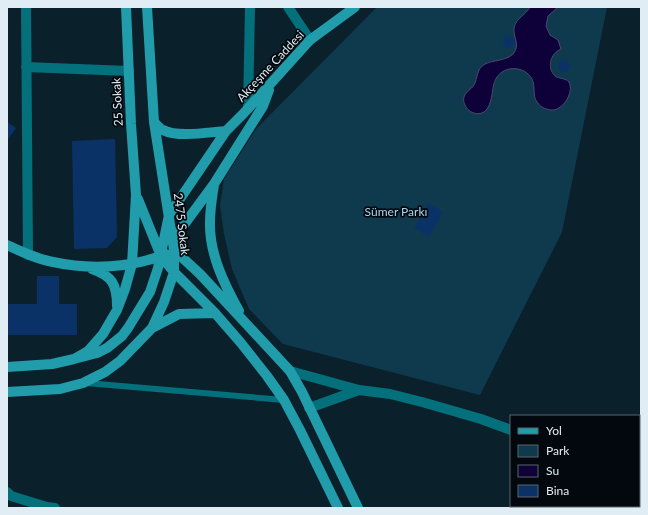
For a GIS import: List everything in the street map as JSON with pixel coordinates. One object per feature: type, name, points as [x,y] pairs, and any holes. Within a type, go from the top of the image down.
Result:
[{"type":"main road","name":"25 Sokak","points":[[126,7],[136,195]]},
{"type":"main road","points":[[147,7],[154,122],[162,130],[170,133],[192,134],[226,131]]},
{"type":"main road","name":"Akçeşme Caddesi","points":[[169,215],[226,131],[248,109],[310,40],[355,7]]},
{"type":"main road","points":[[7,245],[28,255],[53,262],[96,267],[132,264],[161,256],[173,246],[214,184],[262,106],[271,84]]},
{"type":"main road","name":"2475 Sokak","points":[[7,392],[60,389],[84,383],[105,372],[120,361],[152,328],[164,302],[174,272],[173,246],[169,215],[154,122]]},
{"type":"main road","points":[[214,184],[210,223],[212,244],[220,274],[233,301],[248,326]]},
{"type":"main road","points":[[136,195],[161,256],[174,272],[215,313],[267,376],[284,400],[338,508]]},
{"type":"main road","points":[[74,359],[88,351],[103,334],[117,310],[125,289],[132,264],[136,195]]},
{"type":"main road","points":[[7,367],[52,364],[97,353],[107,348],[122,336],[150,292],[161,256],[169,215]]},
{"type":"main road","points":[[173,246],[290,371],[358,508]]},
{"type":"main road","points":[[86,266],[101,272],[113,282],[117,296],[117,310]]},
{"type":"main road","points":[[152,328],[179,314],[215,313]]},
{"type":"street","points":[[26,7],[28,255]]},
{"type":"street","points":[[248,109],[250,7]]},
{"type":"street","points":[[288,7],[310,40]]},
{"type":"street","points":[[26,67],[129,70]]},
{"type":"street","points":[[290,371],[359,390],[390,394],[422,402],[481,419],[510,430]]},
{"type":"street","points":[[309,408],[359,390]]},
{"type":"street","points":[[7,492],[10,496],[55,508]]},
{"type":"lane","points":[[84,383],[284,400]]},
{"type":"green space","name":"Sümer Parkı","points":[[377,7],[607,7],[562,232],[480,395],[283,344],[249,309],[232,269],[224,234],[220,205],[224,179],[256,129]]},
{"type":"water","points":[[530,7],[558,7],[548,16],[546,26],[550,35],[558,40],[561,49],[552,57],[550,65],[555,76],[569,82],[570,90],[567,99],[561,107],[557,109],[551,110],[540,106],[534,94],[534,85],[529,75],[520,69],[510,69],[505,70],[497,77],[487,109],[478,114],[469,111],[465,104],[465,95],[474,85],[480,68],[485,64],[507,58],[513,54],[517,44],[514,32],[515,25]]},
{"type":"building","points":[[507,36],[511,36],[515,42],[511,48],[507,48],[503,44],[503,40]]},
{"type":"building","points":[[562,60],[566,60],[570,66],[566,72],[562,72],[558,68],[558,64]]},
{"type":"building","points":[[7,122],[16,128],[7,141]]},
{"type":"building","points":[[115,139],[117,237],[107,248],[74,249],[72,141]]},
{"type":"building","points":[[428,203],[443,212],[429,237],[414,228]]},
{"type":"building","points":[[37,276],[59,276],[59,304],[77,304],[77,335],[7,335],[7,304],[37,304]]}]
